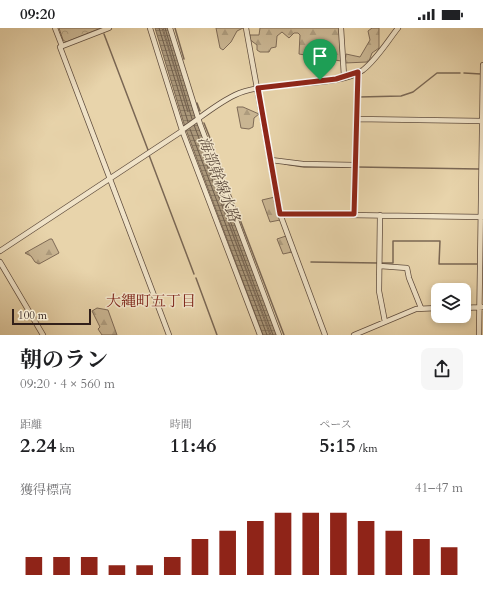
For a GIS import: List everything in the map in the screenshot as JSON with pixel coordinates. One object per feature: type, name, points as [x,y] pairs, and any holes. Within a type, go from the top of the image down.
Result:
[{"type":"street","points":[[55,28],[62,46],[60,48],[169,335]]},
{"type":"street","points":[[62,46],[109,28]]},
{"type":"street","points":[[150,28],[182,130],[260,335]]},
{"type":"street","points":[[170,28],[198,120],[279,335]]},
{"type":"street","points":[[246,28],[280,214],[325,335]]},
{"type":"street","points":[[341,28],[344,76]]},
{"type":"street","points":[[0,251],[235,94],[258,88],[344,76],[358,72],[370,63],[398,28]]},
{"type":"street","points":[[479,335],[481,307],[483,65]]},
{"type":"street","points":[[354,214],[358,72]]},
{"type":"street","points":[[356,119],[482,122]]},
{"type":"street","points":[[271,160],[303,164],[355,165]]},
{"type":"street","points":[[280,214],[482,217]]},
{"type":"street","points":[[380,215],[379,291],[385,322]]},
{"type":"street","points":[[0,262],[43,335]]},
{"type":"street","points":[[380,266],[407,268],[409,278],[421,308]]},
{"type":"street","points":[[471,308],[481,307]]},
{"type":"street","points":[[354,335],[421,308],[431,308]]},
{"type":"green space","points":[[59,28],[101,28],[66,42],[63,40]]},
{"type":"green space","points":[[216,28],[243,28],[237,31],[231,42],[223,50],[220,48]]},
{"type":"green space","points":[[260,28],[339,28],[341,61],[299,54],[300,35],[298,33],[294,33],[289,38],[282,32],[277,36],[276,47],[271,48],[269,52],[260,52],[257,50],[257,45],[249,39],[250,35],[259,35]]},
{"type":"green space","points":[[372,28],[379,28],[379,48],[372,53],[369,61],[345,63],[346,54],[360,57],[370,40],[368,31]]},
{"type":"green space","points":[[237,107],[243,107],[259,114],[254,118],[253,127],[249,129],[241,128]]},
{"type":"green space","points":[[275,197],[274,201],[280,220],[270,222],[262,200]]},
{"type":"green space","points":[[286,236],[292,252],[283,254],[277,239]]},
{"type":"green space","points":[[52,239],[59,253],[39,264],[35,262],[31,256],[25,253]]},
{"type":"green space","points":[[97,308],[108,310],[117,335],[102,335],[98,329],[100,327],[92,311]]},
{"type":"water","points":[[155,28],[162,28],[188,112],[163,28],[169,28],[196,119],[277,335],[271,335],[207,165],[270,335],[263,335],[185,127]]},
{"type":"waterway","points":[[175,28],[184,59]]},
{"type":"waterway","points":[[104,34],[148,150]]},
{"type":"waterway","points":[[359,97],[401,96],[413,92],[437,73],[460,73]]},
{"type":"waterway","points":[[464,73],[481,74]]},
{"type":"waterway","points":[[197,103],[200,111]]},
{"type":"waterway","name":"海部幹線水路","points":[[204,123],[210,138]]},
{"type":"waterway","name":"海部幹線水路","points":[[212,146],[221,168]]},
{"type":"waterway","points":[[149,155],[194,274]]},
{"type":"waterway","points":[[285,164],[304,167],[349,167]]},
{"type":"waterway","points":[[357,167],[479,169]]},
{"type":"waterway","name":"海部幹線水路","points":[[226,183],[284,335]]},
{"type":"waterway","points":[[382,263],[393,263],[393,241],[440,241],[439,264],[477,264]]},
{"type":"waterway","points":[[311,262],[378,263]]},
{"type":"waterway","points":[[196,278],[217,335]]},
{"type":"district","name":"大縄町五丁目","points":[[151,301]]},
{"type":"route","points":[[358,72],[354,214],[280,214],[258,88],[320,80],[336,79],[358,72]]}]
